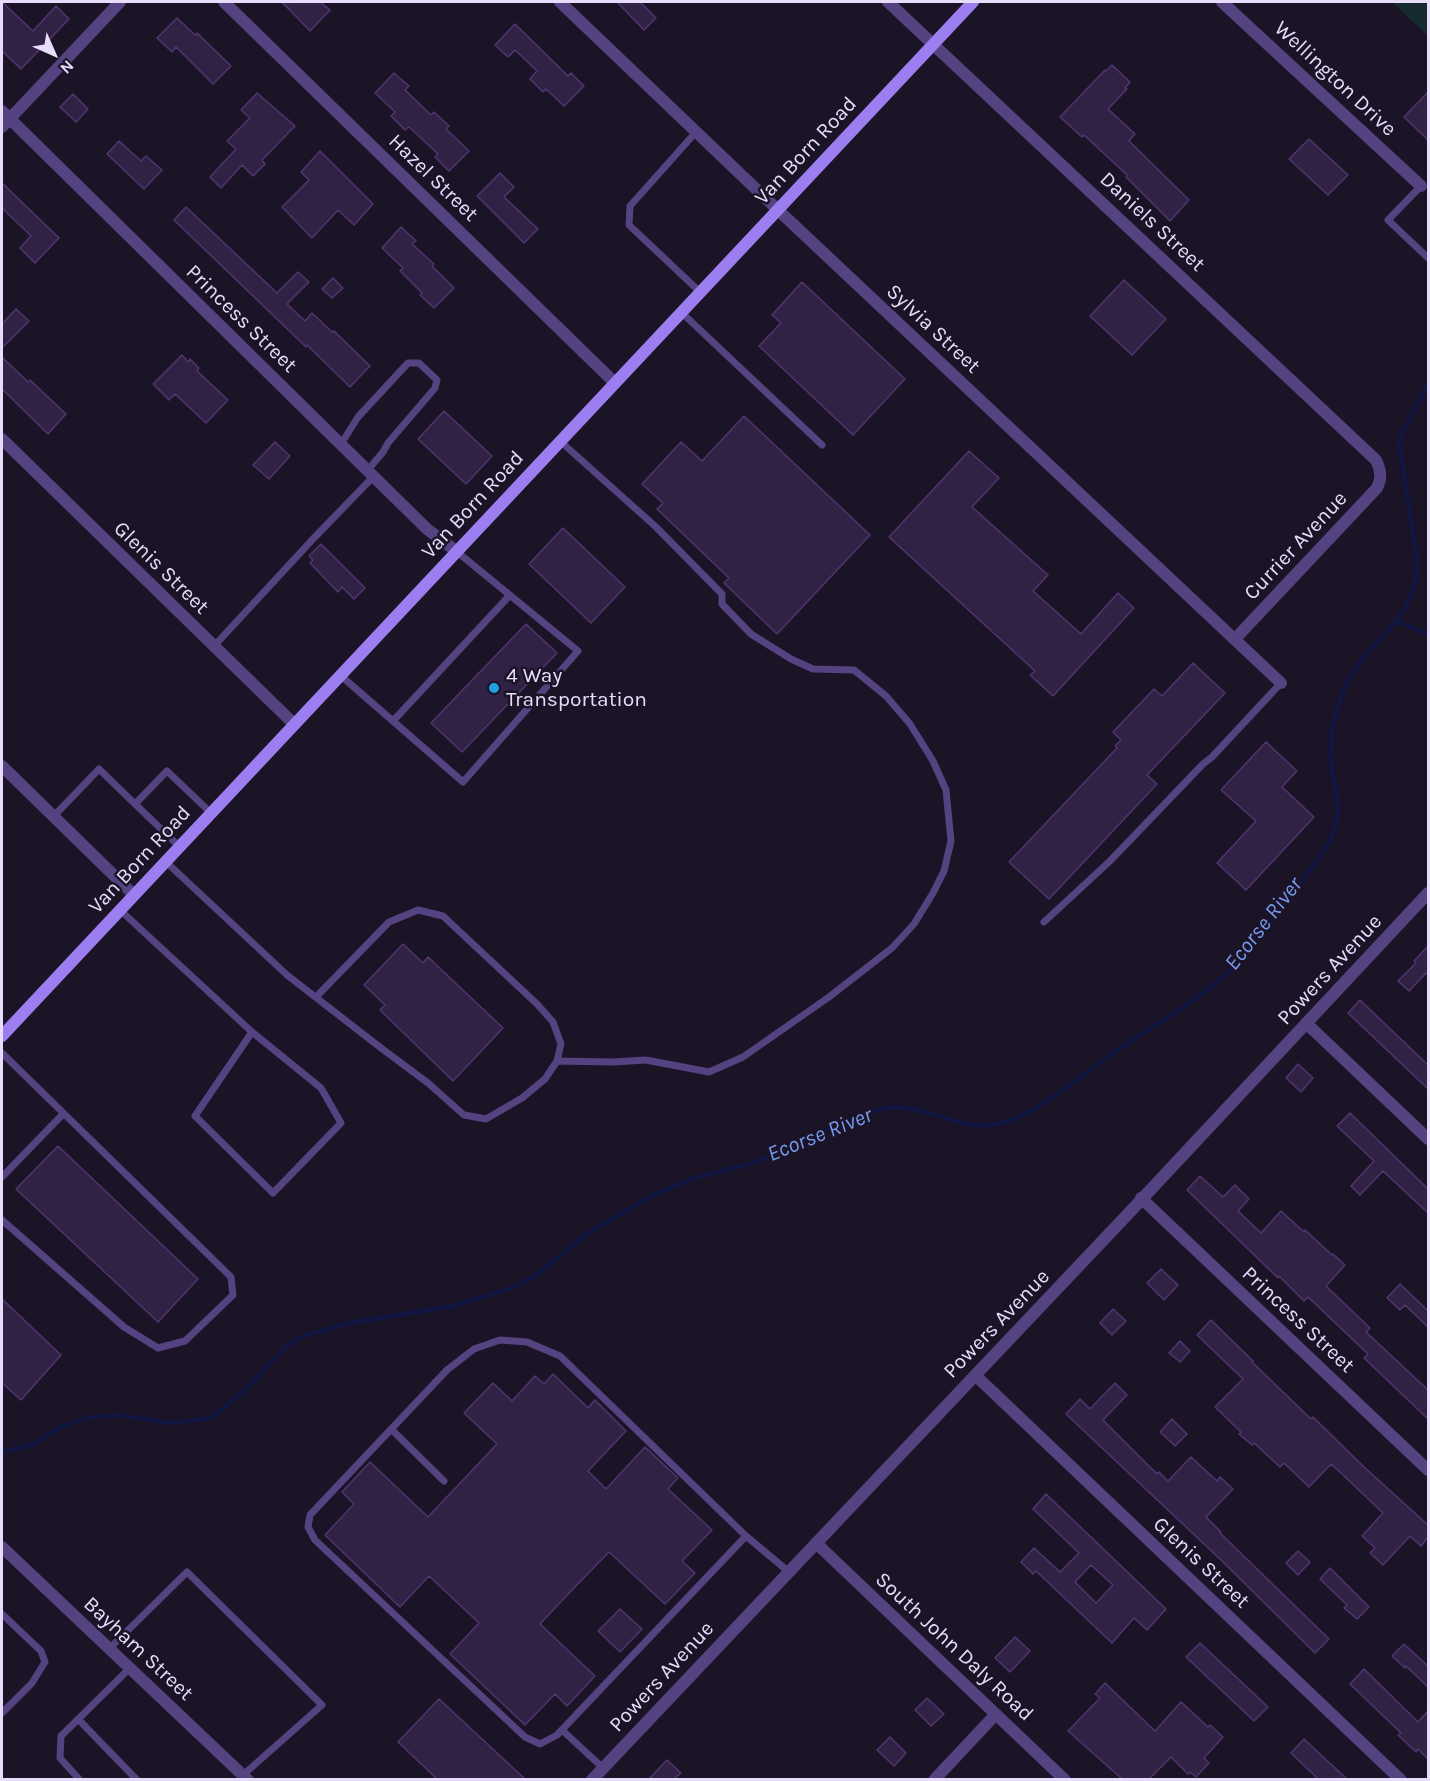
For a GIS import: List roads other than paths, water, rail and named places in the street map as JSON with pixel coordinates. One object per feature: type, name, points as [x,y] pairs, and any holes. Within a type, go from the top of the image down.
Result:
[{"type":"main road","name":"Van Born Road","points":[[2,1036],[973,2]]},
{"type":"street","points":[[4,119],[120,2]]},
{"type":"street","name":"Hazel Street","points":[[224,2],[615,383]]},
{"type":"street","name":"Sylvia Street","points":[[560,2],[1281,682]]},
{"type":"street","name":"Daniels Street","points":[[888,2],[1376,460],[1381,476]]},
{"type":"street","name":"Wellington Drive","points":[[1222,2],[1421,186]]},
{"type":"street","name":"Princess Street","points":[[4,119],[427,529],[456,551]]},
{"type":"street","name":"Glenis Street","points":[[2,439],[294,724]]},
{"type":"street","name":"Currier Avenue","points":[[1235,639],[1377,488],[1381,476]]},
{"type":"street","points":[[2,766],[134,896]]},
{"type":"street","name":"Powers Avenue","points":[[592,1779],[1428,893]]},
{"type":"street","points":[[1306,1023],[1428,1139]]},
{"type":"street","name":"Princess Street","points":[[1141,1198],[1428,1470]]},
{"type":"street","name":"Glenis Street","points":[[975,1375],[1401,1779]]},
{"type":"street","name":"South John Daly Road","points":[[816,1543],[1065,1779]]},
{"type":"street","name":"Bayham Street","points":[[2,1547],[245,1777]]},
{"type":"street","points":[[934,1779],[996,1714]]},
{"type":"lane","points":[[696,132],[630,206],[629,225],[700,292]]},
{"type":"lane","points":[[1421,186],[1388,220],[1428,258]]},
{"type":"lane","points":[[681,312],[822,445]]},
{"type":"lane","points":[[214,646],[371,473],[388,443],[435,388],[437,380],[419,363],[408,363],[358,417],[341,444]]},
{"type":"lane","points":[[557,1061],[646,1060],[709,1072],[743,1057],[830,997],[892,948],[914,924],[933,893],[944,871],[951,841],[946,790],[933,761],[910,724],[886,696],[854,670],[813,669],[791,659],[751,634],[722,604],[722,594],[657,528],[560,441]]},
{"type":"lane","points":[[340,675],[463,782],[578,651],[456,551]]},
{"type":"lane","points":[[393,721],[510,595]]},
{"type":"lane","points":[[1044,922],[1110,861],[1212,757],[1281,682]]},
{"type":"lane","points":[[53,817],[99,769],[180,847]]},
{"type":"lane","points":[[135,804],[167,771],[212,813]]},
{"type":"lane","points":[[165,861],[287,975],[428,1083],[464,1115],[486,1119],[530,1092],[545,1079],[557,1061],[561,1044],[553,1022],[537,1004],[443,916],[418,910],[389,922],[316,997]]},
{"type":"lane","points":[[120,910],[252,1032],[321,1088],[341,1123],[273,1193],[195,1116],[252,1032]]},
{"type":"lane","points":[[2,1053],[231,1277],[233,1295],[185,1341],[158,1348],[124,1327],[2,1220]]},
{"type":"lane","points":[[2,1178],[63,1114]]},
{"type":"lane","points":[[746,1536],[562,1730],[540,1744],[525,1737],[315,1540],[308,1527],[310,1515],[447,1371],[474,1349],[500,1340],[527,1342],[560,1356],[746,1536],[789,1572]]},
{"type":"lane","points":[[391,1429],[444,1481]]},
{"type":"lane","points":[[109,1649],[187,1572],[322,1705],[245,1777]]},
{"type":"lane","points":[[2,1614],[41,1651],[45,1662],[32,1683],[2,1713]]},
{"type":"lane","points":[[80,1779],[60,1758],[61,1736],[130,1668]]},
{"type":"lane","points":[[78,1719],[137,1779]]},
{"type":"lane","points":[[562,1730],[603,1768]]},
{"type":"waterway","name":"Ecorse River","points":[[2,1452],[34,1444],[59,1428],[86,1418],[116,1415],[173,1423],[211,1418],[243,1392],[287,1346],[306,1335],[350,1323],[453,1306],[509,1289],[535,1276],[587,1234],[651,1196],[691,1179],[754,1163],[867,1113],[885,1108],[904,1108],[975,1125],[1001,1123],[1014,1119],[1055,1096],[1120,1048],[1198,997],[1235,965],[1273,919],[1329,843],[1338,812],[1331,761],[1333,727],[1338,707],[1355,668],[1399,617],[1413,591],[1417,559],[1399,442],[1428,384]]},
{"type":"waterway","points":[[1396,621],[1428,634]]},
{"type":"place","name":"4 Way Transportation","points":[[494,688]]}]
